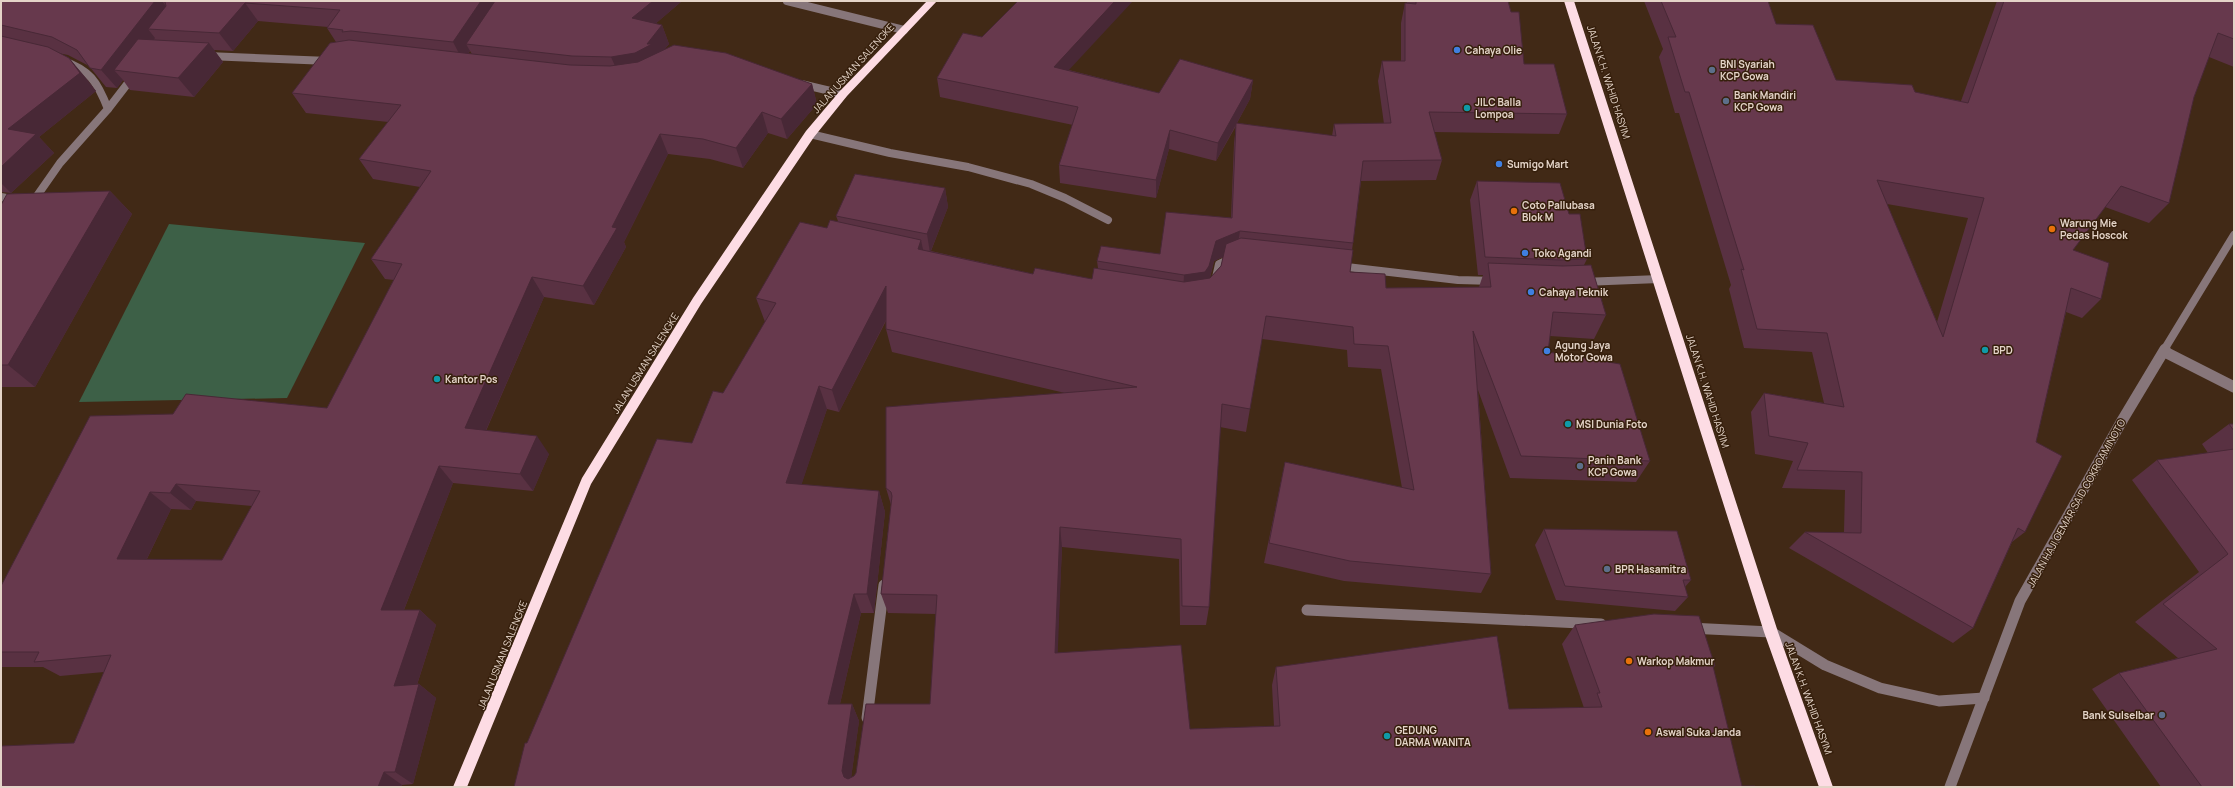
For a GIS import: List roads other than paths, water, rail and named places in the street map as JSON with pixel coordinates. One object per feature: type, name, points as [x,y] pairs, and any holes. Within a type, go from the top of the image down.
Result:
[{"type":"highway","name":"JALAN USMAN SALENGKE","points":[[460,787],[586,482],[697,301],[810,134],[843,94],[932,1]]},
{"type":"highway","name":"JALAN K.H. WAHID HASYIM","points":[[1569,1],[1772,632],[1826,787]]},
{"type":"street","points":[[788,1],[904,30]]},
{"type":"street","points":[[198,55],[318,61],[336,60]]},
{"type":"street","points":[[52,58],[74,64],[88,71],[96,80],[108,109]]},
{"type":"street","points":[[1,197],[30,206],[60,164],[108,109],[141,65]]},
{"type":"street","points":[[789,81],[843,94]]},
{"type":"street","points":[[810,134],[890,153],[968,167],[1031,184],[1065,198],[1108,220]]},
{"type":"street","name":"JALAN HAJI OEMAR SAID COKROAMINOTO","points":[[1950,787],[2020,602],[2123,419],[2234,236]]},
{"type":"street","points":[[1213,292],[1219,264],[1227,259],[1243,256]]},
{"type":"street","points":[[1331,265],[1458,280],[1505,282]]},
{"type":"street","points":[[1575,283],[1659,279]]},
{"type":"street","points":[[2164,352],[2234,387]]},
{"type":"street","points":[[866,726],[885,571]]},
{"type":"street","points":[[1307,610],[1614,624]]},
{"type":"street","points":[[1677,627],[1772,632],[1825,665],[1880,688],[1939,701],[1984,698]]},
{"type":"place","name":"Cahaya Olie","points":[[1457,50]]},
{"type":"place","name":"BNI Syariah KCP Gowa","points":[[1712,70]]},
{"type":"place","name":"Bank Mandiri KCP Gowa","points":[[1726,101]]},
{"type":"place","name":"JILC Balla Lompoa","points":[[1467,108]]},
{"type":"place","name":"Sumigo Mart","points":[[1499,164]]},
{"type":"place","name":"Coto Pallubasa Blok M","points":[[1514,211]]},
{"type":"place","name":"Warung Mie Pedas Hoscok","points":[[2052,229]]},
{"type":"place","name":"Toko Agandi","points":[[1525,253]]},
{"type":"place","name":"Cahaya Teknik","points":[[1531,292]]},
{"type":"place","name":"BPD","points":[[1985,350]]},
{"type":"place","name":"Agung Jaya Motor Gowa","points":[[1547,351]]},
{"type":"place","name":"Kantor Pos","points":[[437,379]]},
{"type":"place","name":"MSI Dunia Foto","points":[[1568,424]]},
{"type":"place","name":"Panin Bank KCP Gowa","points":[[1580,466]]},
{"type":"place","name":"BPR Hasamitra","points":[[1607,569]]},
{"type":"place","name":"Warkop Makmur","points":[[1629,661]]},
{"type":"place","name":"Bank Sulselbar","points":[[2162,715]]},
{"type":"place","name":"Aswal Suka Janda","points":[[1648,732]]},
{"type":"place","name":"GEDUNG DARMA WANITA","points":[[1387,736]]}]
